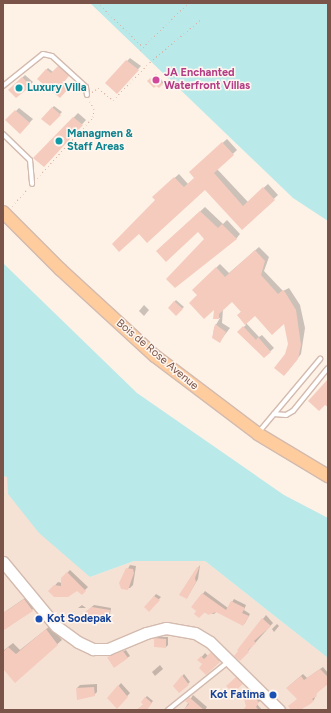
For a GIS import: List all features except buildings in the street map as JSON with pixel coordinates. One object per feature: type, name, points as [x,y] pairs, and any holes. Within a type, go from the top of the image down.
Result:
[{"type":"main road","name":"Bois de Rose Avenue","points":[[4,213],[155,356],[258,434],[326,473]]},
{"type":"main road","points":[[3,562],[56,626],[78,642],[93,649],[108,649],[146,633],[166,628],[181,629],[195,633],[210,642],[230,660],[279,710]]},
{"type":"lane","points":[[3,86],[43,54],[52,56],[86,87],[87,95]]},
{"type":"lane","points":[[3,134],[30,160],[32,184]]},
{"type":"lane","points":[[258,434],[320,359]]},
{"type":"lane","points":[[274,414],[286,415],[293,411],[328,368]]},
{"type":"lane","points":[[168,710],[230,660]]},
{"type":"path","points":[[102,3],[100,5],[143,47]]},
{"type":"path","points":[[140,50],[188,3]]},
{"type":"path","points":[[4,213],[93,117],[94,109],[87,95],[98,88],[113,100],[150,62],[200,20]]},
{"type":"shaded area","points":[[3,476],[7,477],[90,577],[134,561],[205,561],[328,658],[328,710],[3,710]]},
{"type":"water","points":[[90,3],[328,3],[328,221],[293,198]]},
{"type":"water","points":[[3,263],[137,393],[284,495],[328,518],[328,658],[205,561],[134,561],[90,577],[39,533],[8,494],[7,477],[3,476]]},
{"type":"place","name":"JA Enchanted Waterfront Villas","points":[[156,80]]},
{"type":"place","name":"Luxury Villa","points":[[19,88]]},
{"type":"place","name":"Managmen & Staff Areas","points":[[59,141]]},
{"type":"place","name":"Kot Sodepak","points":[[39,619]]},
{"type":"place","name":"Kot Fatima","points":[[273,695]]}]
